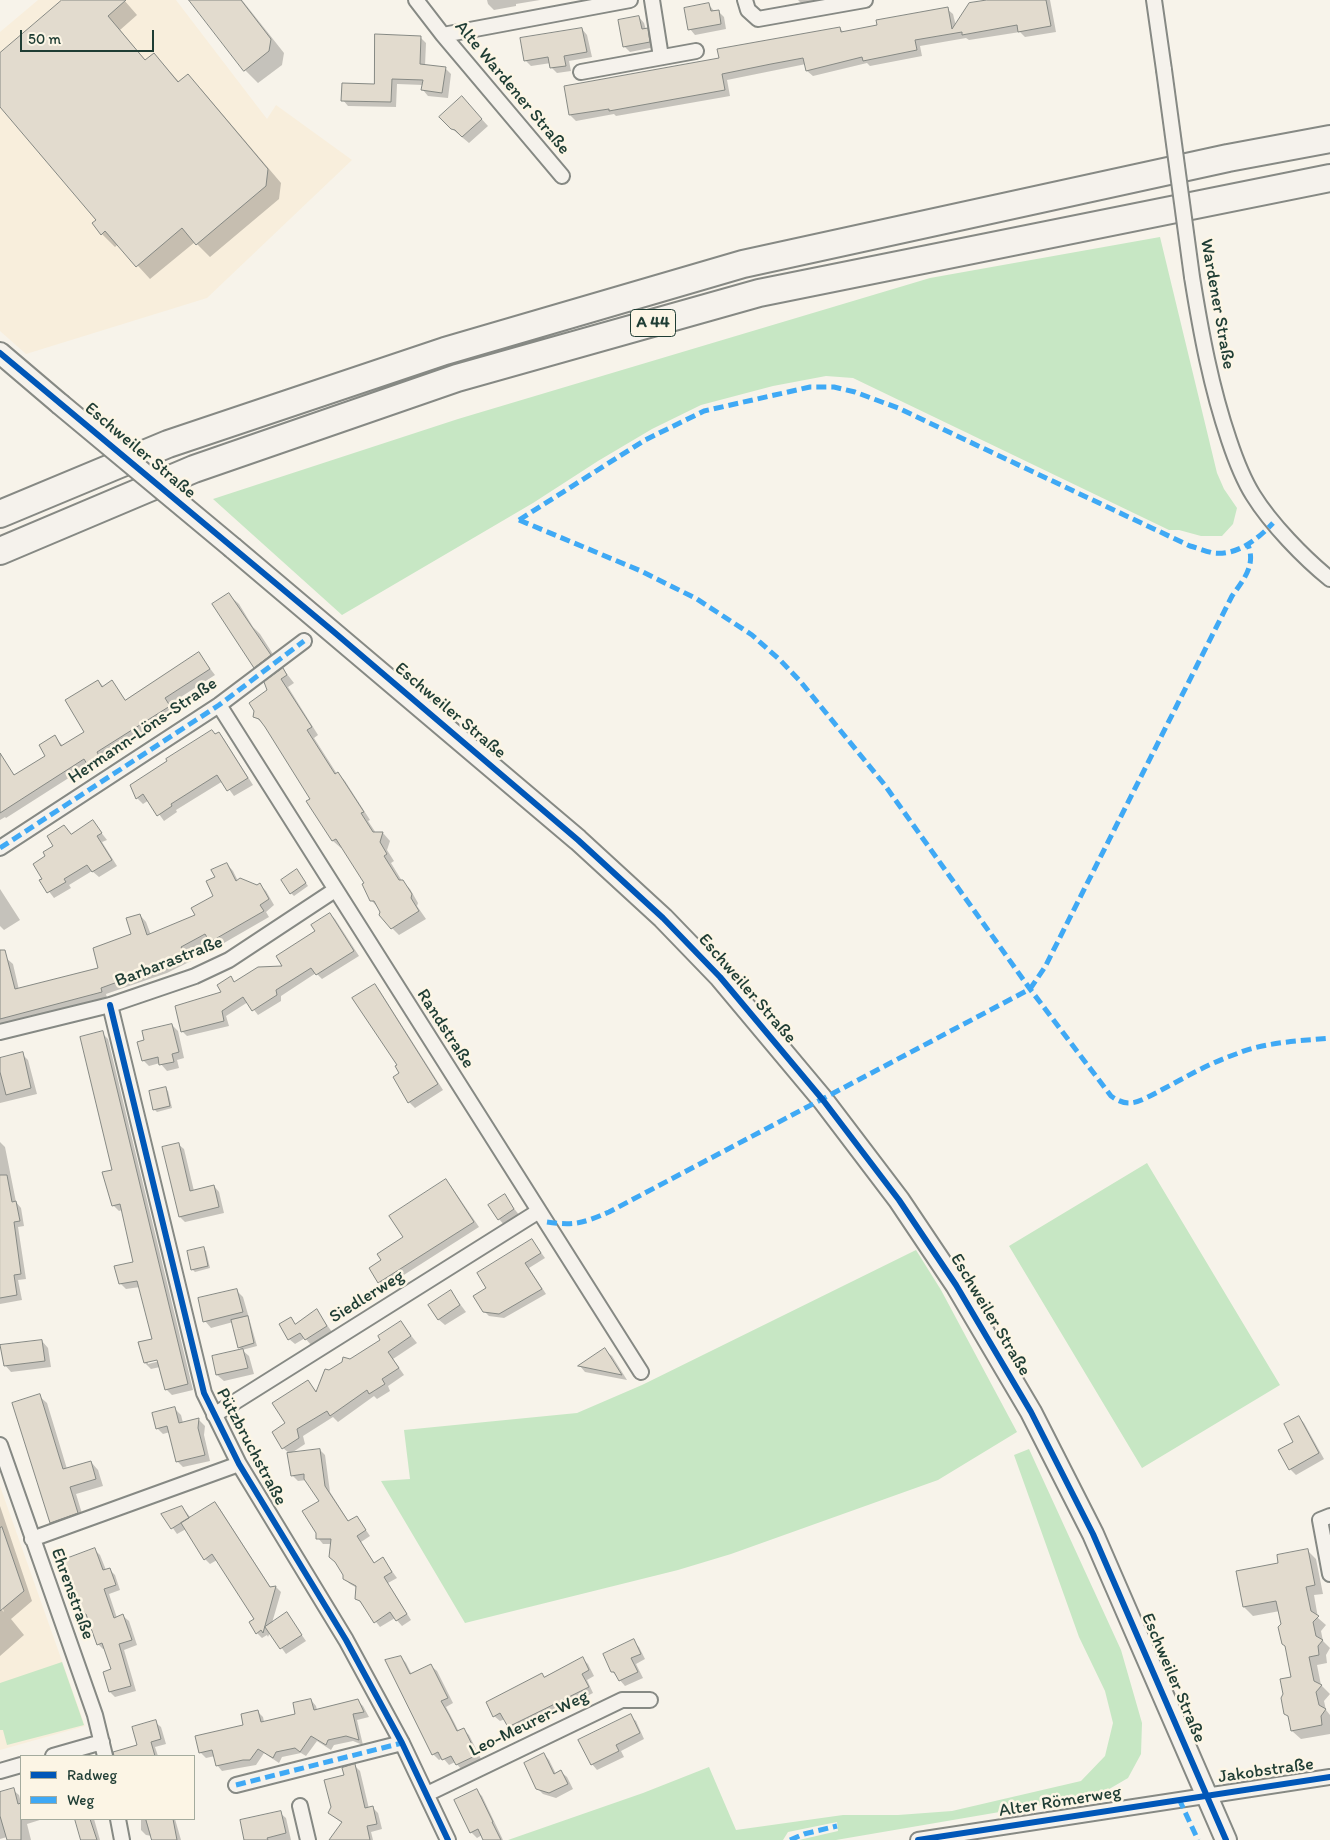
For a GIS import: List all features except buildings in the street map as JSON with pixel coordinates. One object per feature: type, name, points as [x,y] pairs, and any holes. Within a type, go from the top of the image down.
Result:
[{"type":"highway","name":"A 44","points":[[0,514],[168,444],[214,428],[445,351],[734,267],[1228,158],[1330,139]]},
{"type":"highway","name":"A 44","points":[[0,551],[194,469],[457,378],[759,293],[1330,178]]},
{"type":"street","name":"Alte Wardener Straße","points":[[416,0],[443,35],[562,176]]},
{"type":"street","points":[[443,35],[630,0]]},
{"type":"street","points":[[652,0],[661,57]]},
{"type":"street","points":[[745,0],[748,10],[758,19],[865,0]]},
{"type":"street","name":"Wardener Straße","points":[[1154,0],[1192,277],[1204,351],[1217,406],[1235,458],[1253,495],[1273,523],[1318,570],[1330,579]]},
{"type":"street","points":[[581,72],[696,51]]},
{"type":"street","name":"Eschweiler Straße","points":[[0,353],[578,840],[663,918],[720,978],[823,1100],[899,1200],[956,1285],[1031,1412],[1093,1534],[1226,1840]]},
{"type":"street","name":"Hermann-Löns-Straße","points":[[0,848],[219,705],[304,641]]},
{"type":"street","name":"Randstraße","points":[[219,705],[641,1372]]},
{"type":"street","name":"Barbarastraße","points":[[0,1032],[110,1005],[194,976],[229,960],[335,890]]},
{"type":"street","name":"Pützbruchstraße","points":[[110,1005],[204,1393],[240,1464],[346,1640],[402,1743],[448,1840]]},
{"type":"street","name":"Siedlerweg","points":[[214,1415],[539,1211]]},
{"type":"street","name":"Ehrenstraße","points":[[0,1445],[95,1715],[103,1749]]},
{"type":"street","points":[[32,1539],[240,1464]]},
{"type":"street","points":[[1330,1516],[1320,1520],[1330,1574]]},
{"type":"street","name":"Leo-Meurer-Weg","points":[[427,1794],[622,1700],[650,1700]]},
{"type":"street","points":[[236,1785],[402,1743]]},
{"type":"street","points":[[60,1755],[103,1749]]},
{"type":"street","points":[[0,1771],[20,1765]]},
{"type":"street","name":"Jakobstraße","points":[[1207,1795],[1330,1777]]},
{"type":"street","name":"Alter Römerweg","points":[[918,1840],[1207,1795]]},
{"type":"street","points":[[300,1806],[308,1840]]},
{"type":"street","points":[[118,1820],[122,1840]]},
{"type":"shaded area","points":[[38,0],[176,0],[267,119],[276,105],[352,160],[207,298],[26,354],[0,331],[0,32]]},
{"type":"shaded area","points":[[0,1486],[85,1726],[0,1750]]},
{"type":"green space","points":[[1160,237],[1217,473],[1224,489],[1237,508],[1233,524],[1222,536],[1201,536],[1179,530],[1169,530],[853,378],[826,376],[773,386],[701,405],[652,429],[533,503],[342,615],[213,499],[458,419],[930,278]]},
{"type":"green space","points":[[1147,1163],[1280,1385],[1142,1468],[1009,1246]]},
{"type":"green space","points":[[916,1250],[941,1290],[1017,1432],[938,1480],[731,1554],[678,1570],[465,1623],[381,1481],[410,1479],[404,1430],[577,1413],[642,1385]]},
{"type":"green space","points":[[1029,1449],[1121,1650],[1142,1723],[1141,1754],[1128,1778],[1099,1795],[836,1840],[799,1840],[838,1831],[837,1822],[788,1832],[783,1840],[508,1840],[643,1793],[709,1767],[736,1830],[843,1815],[898,1815],[952,1811],[1081,1781],[1105,1756],[1113,1723],[1105,1691],[1079,1637],[1014,1455]]},
{"type":"green space","points":[[62,1662],[84,1725],[7,1745],[3,1730],[0,1730],[0,1683]]},
{"type":"marked path","points":[[519,520],[645,440],[704,411],[810,387],[834,387],[855,392],[898,408],[1190,546],[1213,553],[1230,552],[1254,540],[1273,523]]},
{"type":"marked path","points":[[519,520],[641,571],[697,599],[752,635],[780,660],[800,681],[884,784],[1030,989],[1111,1096],[1128,1103],[1136,1102],[1213,1063],[1247,1050],[1282,1043],[1330,1038]]},
{"type":"marked path","points":[[547,1222],[579,1223],[609,1212],[1030,989],[1045,967],[1232,596],[1248,572],[1251,559],[1248,545]]},
{"type":"marked path","points":[[0,848],[219,705],[304,641]]},
{"type":"marked path","points":[[236,1785],[402,1743]]},
{"type":"marked path","points":[[1179,1799],[1198,1840]]},
{"type":"marked path","points":[[790,1840],[804,1834],[837,1826]]},
{"type":"cycle path","points":[[0,353],[334,632],[578,840],[663,918],[720,977],[823,1100],[899,1200],[956,1285],[1031,1412],[1093,1534],[1226,1840]]},
{"type":"cycle path","points":[[110,1005],[204,1393],[239,1464],[346,1640],[402,1743],[448,1840]]},
{"type":"cycle path","points":[[918,1840],[1330,1777]]}]
